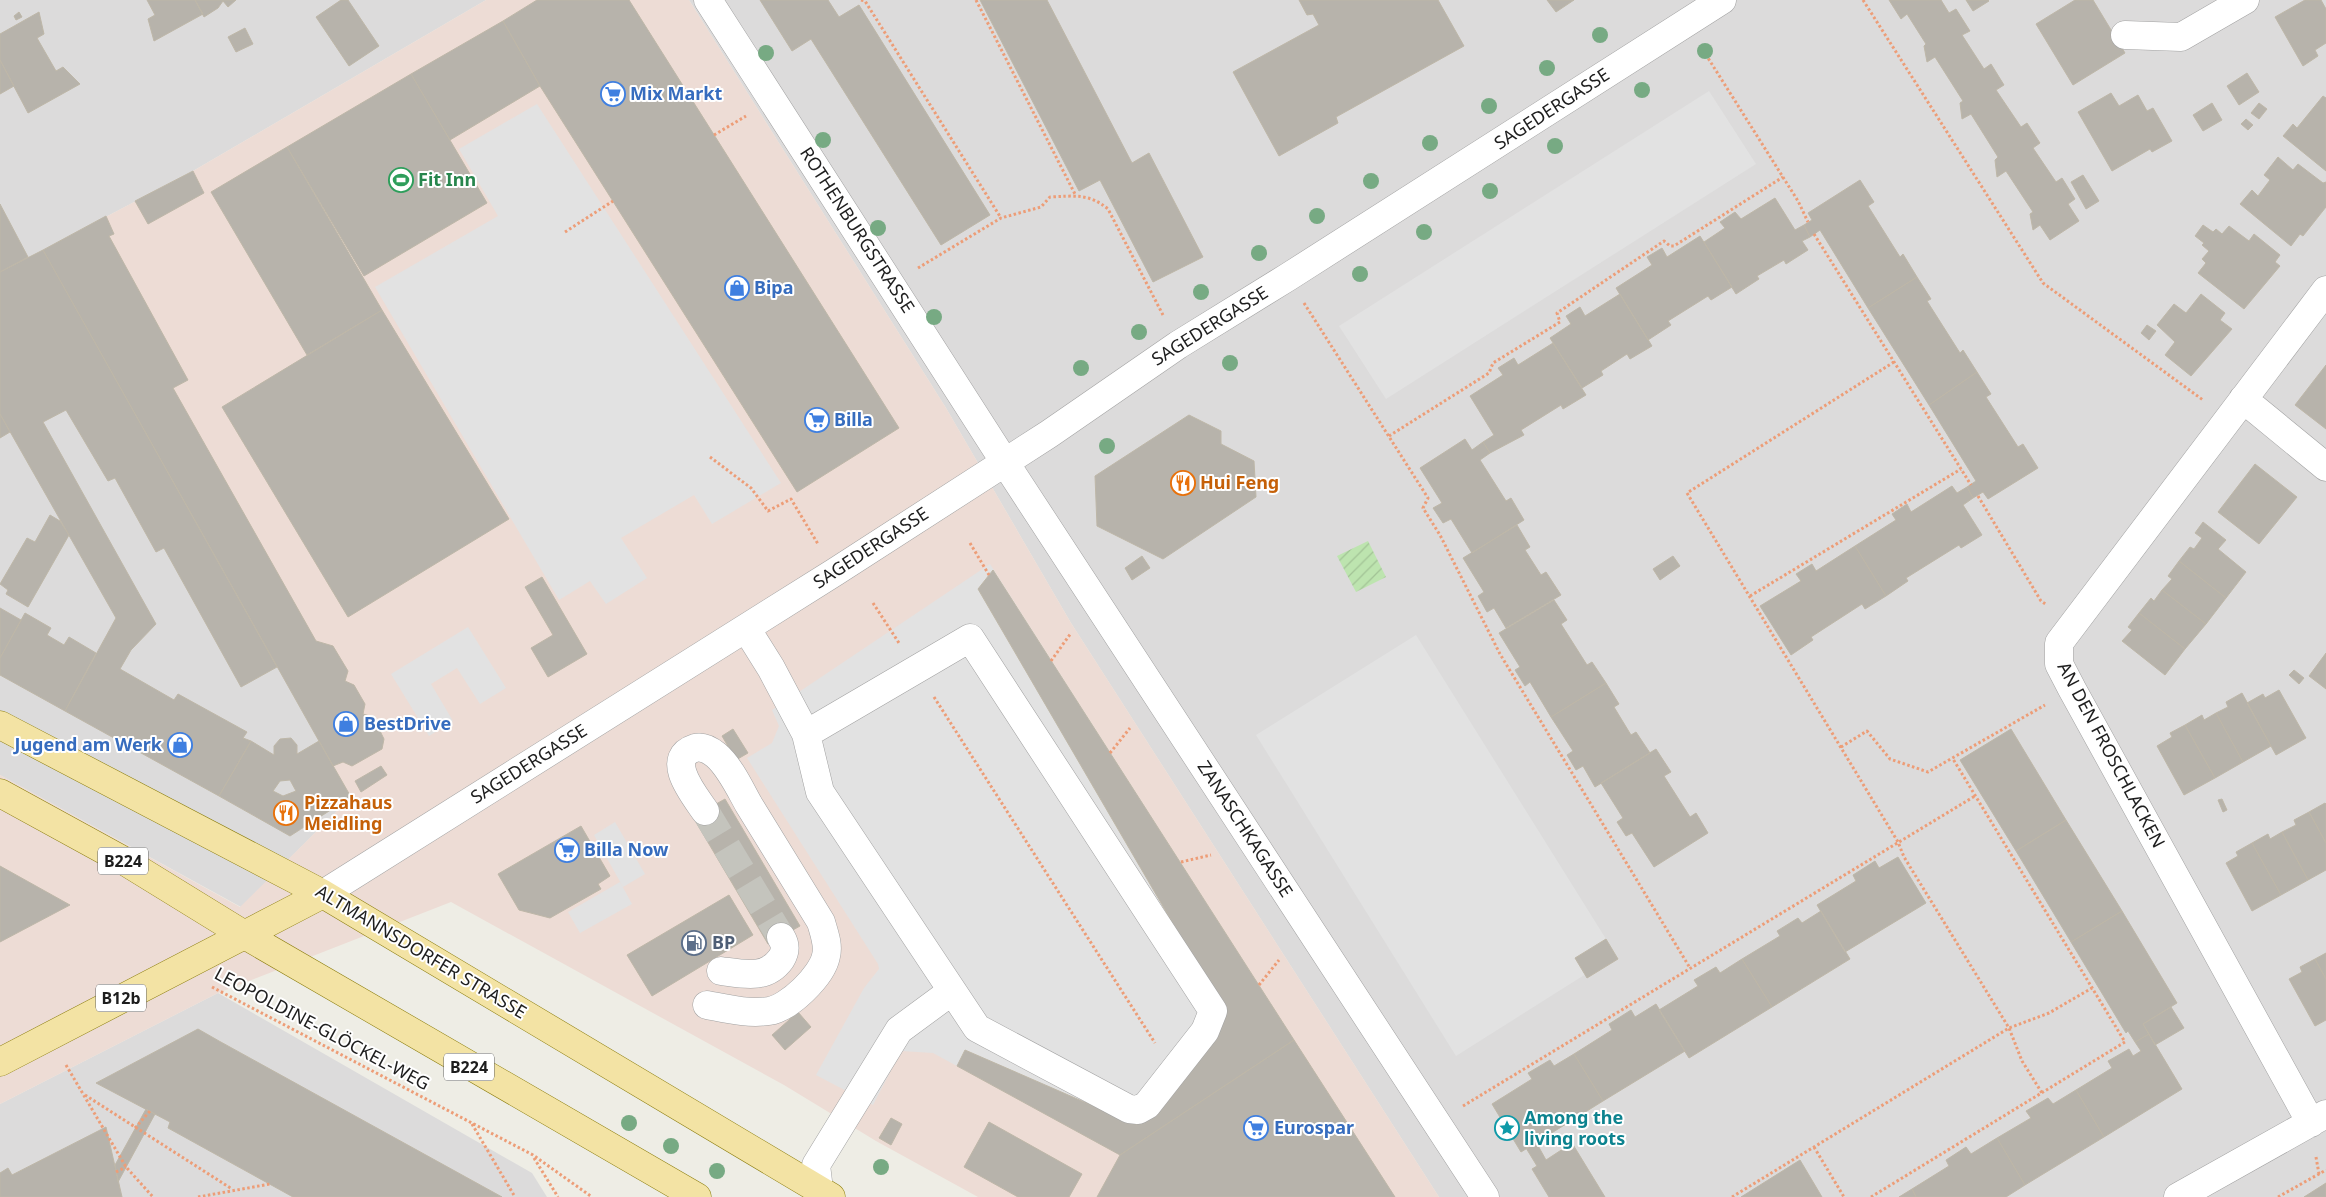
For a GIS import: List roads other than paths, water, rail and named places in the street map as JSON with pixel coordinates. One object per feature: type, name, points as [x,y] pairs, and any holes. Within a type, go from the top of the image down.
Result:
[{"type":"main road","name":"ALTMANNSDORFER STRASSE","points":[[0,724],[323,894],[825,1193]]},
{"type":"main road","name":"B224","points":[[0,793],[126,862],[243,934],[698,1197]]},
{"type":"main road","name":"SAGEDERGASSE","points":[[0,1062],[323,894]]},
{"type":"street","name":"ROTHENBURGSTRASSE","points":[[708,0],[1004,461]]},
{"type":"street","name":"SAGEDERGASSE","points":[[323,894],[835,572],[1004,461],[1049,434],[1178,345],[1288,278],[1722,0]]},
{"type":"street","points":[[2125,35],[2181,37],[2245,0]]},
{"type":"street","name":"AN DEN FROSCHLACKEN","points":[[2318,1118],[2072,689],[2059,664],[2059,643],[2071,624],[2326,290]]},
{"type":"street","points":[[2243,399],[2326,467]]},
{"type":"street","name":"ZANASCHKAGASSE","points":[[1004,461],[1485,1197]]},
{"type":"street","points":[[746,628],[771,668],[806,734],[820,792],[977,1028],[1129,1109],[1138,1110],[1147,1106],[1205,1031],[1213,1011],[970,638],[806,734]]},
{"type":"street","points":[[705,811],[685,780],[680,768],[684,756],[694,748],[700,747],[716,755],[731,776],[821,922],[826,939],[826,956],[817,974],[789,1002],[771,1011],[752,1012],[708,1006]]},
{"type":"street","points":[[721,972],[755,975],[766,972],[775,966],[782,957],[785,948],[781,937]]},
{"type":"street","points":[[825,1193],[816,1165],[899,1030],[952,991]]},
{"type":"street","points":[[2178,1197],[2318,1118]]},
{"type":"tunnel","points":[[705,811],[781,937]]},
{"type":"place","name":"Mix Markt","points":[[613,94]]},
{"type":"place","name":"Fit Inn","points":[[401,180]]},
{"type":"place","name":"Bipa","points":[[737,288]]},
{"type":"place","name":"Billa","points":[[817,420]]},
{"type":"place","name":"Hui Feng","points":[[1183,483]]},
{"type":"place","name":"BestDrive","points":[[346,724]]},
{"type":"place","name":"Jugend am Werk","points":[[180,745]]},
{"type":"place","name":"Pizzahaus Meidling","points":[[286,813]]},
{"type":"place","name":"Billa Now","points":[[567,850]]},
{"type":"place","name":"BP","points":[[694,943]]},
{"type":"place","name":"Eurospar","points":[[1256,1128]]},
{"type":"place","name":"Among the living roots","points":[[1507,1128]]}]
